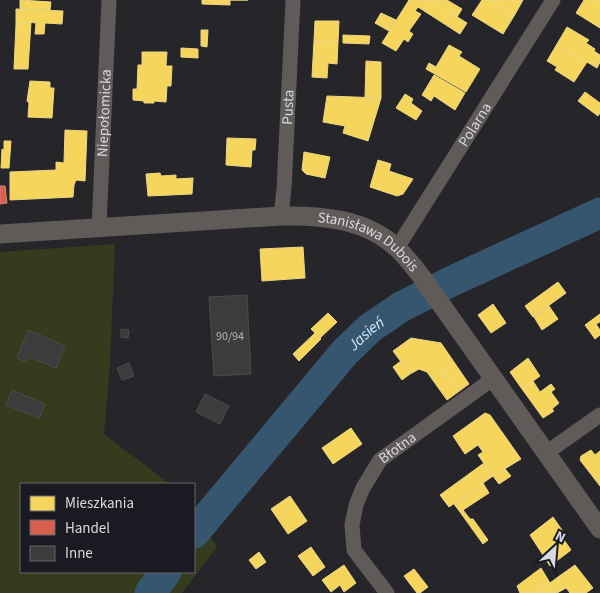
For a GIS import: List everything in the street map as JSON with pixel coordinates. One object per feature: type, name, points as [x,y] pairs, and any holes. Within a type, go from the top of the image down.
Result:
[{"type":"street","name":"Niepołomicka","points":[[98,227],[109,0]]},
{"type":"street","name":"Pusta","points":[[281,216],[293,0]]},
{"type":"street","name":"Polarna","points":[[397,248],[553,0]]},
{"type":"street","name":"Stanisława Dubois","points":[[0,234],[303,215],[342,220],[365,228],[384,238],[397,248],[421,276],[600,529]]},
{"type":"street","name":"Błotna","points":[[384,592],[354,550],[352,524],[363,488],[380,460],[494,378]]},
{"type":"street","points":[[546,453],[600,415]]},
{"type":"green space","points":[[115,244],[110,365],[104,434],[169,483],[20,483],[20,573],[195,573],[195,513],[217,547],[182,593],[0,593],[0,252]]},
{"type":"building: Mieszkania","points":[[20,0],[51,2],[50,10],[20,9]]},
{"type":"building: Mieszkania","points":[[202,0],[230,0],[230,5],[202,4]]},
{"type":"building: Mieszkania","points":[[409,0],[430,0],[467,23],[460,34],[418,7],[415,11],[421,14],[409,31],[413,34],[408,42],[404,39],[396,51],[382,43]]},
{"type":"building: Mieszkania","points":[[430,0],[447,0],[462,9],[457,17]]},
{"type":"building: Mieszkania","points":[[482,0],[489,0],[514,16],[503,34],[472,15]]},
{"type":"building: Mieszkania","points":[[489,0],[523,0],[514,16]]},
{"type":"building: Mieszkania","points":[[584,0],[600,0],[600,28],[576,13]]},
{"type":"building: Mieszkania","points":[[16,9],[63,11],[62,24],[45,23],[44,34],[35,34],[36,23],[16,24]]},
{"type":"building: Mieszkania","points":[[381,13],[396,20],[389,31],[375,23]]},
{"type":"building: Mieszkania","points":[[315,21],[339,21],[338,42],[314,41]]},
{"type":"building: Mieszkania","points":[[31,22],[28,69],[14,69],[16,24]]},
{"type":"building: Mieszkania","points":[[567,27],[589,40],[586,43],[600,55],[600,62],[597,68],[557,44]]},
{"type":"building: Mieszkania","points":[[201,30],[208,30],[207,47],[201,46]]},
{"type":"building: Mieszkania","points":[[343,35],[370,36],[369,44],[343,43]]},
{"type":"building: Mieszkania","points":[[314,41],[338,42],[337,64],[328,63],[327,78],[312,77]]},
{"type":"building: Mieszkania","points":[[557,44],[587,62],[574,82],[555,70],[557,67],[547,61]]},
{"type":"building: Mieszkania","points":[[449,45],[462,52],[459,56],[480,69],[466,92],[426,69],[429,63],[436,67]]},
{"type":"building: Mieszkania","points":[[181,48],[198,49],[198,58],[181,57]]},
{"type":"building: Mieszkania","points":[[142,52],[167,52],[166,66],[172,66],[171,86],[167,86],[166,102],[154,101],[154,103],[144,103],[144,101],[133,100],[133,89],[137,89],[138,65],[142,65]]},
{"type":"building: Mieszkania","points":[[366,61],[381,62],[381,98],[365,97]]},
{"type":"building: Mieszkania","points":[[434,75],[465,93],[455,110],[434,96],[431,101],[422,95]]},
{"type":"building: Mieszkania","points":[[30,81],[50,82],[50,88],[54,88],[52,118],[28,117],[29,103],[27,101]]},
{"type":"building: Mieszkania","points":[[585,92],[600,103],[600,113],[598,116],[578,101]]},
{"type":"building: Mieszkania","points":[[405,94],[413,99],[411,103],[422,111],[416,120],[396,108]]},
{"type":"building: Mieszkania","points":[[327,96],[381,98],[368,141],[343,133],[345,126],[323,122]]},
{"type":"building: Mieszkania","points":[[65,130],[87,131],[85,181],[76,180],[73,197],[10,200],[10,172],[56,170],[56,162],[64,163]]},
{"type":"building: Mieszkania","points":[[227,138],[256,139],[255,150],[252,150],[251,167],[226,165]]},
{"type":"building: Mieszkania","points":[[4,141],[11,141],[9,168],[1,168]]},
{"type":"building: Mieszkania","points":[[304,152],[330,157],[325,178],[306,174],[302,170]]},
{"type":"building: Mieszkania","points":[[378,160],[391,164],[389,171],[413,179],[403,194],[397,196],[370,187]]},
{"type":"building: Mieszkania","points":[[160,173],[161,176],[176,175],[176,179],[193,178],[192,194],[148,196],[146,174]]},
{"type":"building: Mieszkania","points":[[303,247],[305,278],[262,281],[260,249]]},
{"type":"building: Mieszkania","points":[[558,282],[566,293],[533,317],[525,306]]},
{"type":"building: Mieszkania","points":[[493,304],[506,323],[491,333],[478,315]]},
{"type":"building: Mieszkania","points":[[549,306],[558,319],[542,330],[534,317]]},
{"type":"building: Mieszkania","points":[[328,313],[337,322],[320,338],[311,329]]},
{"type":"building: Mieszkania","points":[[600,314],[600,322],[596,324],[600,330],[600,335],[595,339],[585,325]]},
{"type":"building: Mieszkania","points":[[315,333],[321,339],[299,361],[293,354]]},
{"type":"building: Mieszkania","points":[[411,338],[441,343],[454,362],[432,379],[427,372],[419,369],[410,374],[393,351]]},
{"type":"building: Mieszkania","points":[[528,358],[540,376],[522,389],[510,372]]},
{"type":"building: Mieszkania","points":[[401,361],[410,374],[402,380],[393,367]]},
{"type":"building: Mieszkania","points":[[454,362],[469,384],[458,392],[443,370]]},
{"type":"building: Mieszkania","points":[[443,370],[458,392],[447,400],[432,379]]},
{"type":"building: Mieszkania","points":[[533,381],[540,392],[551,384],[555,389],[551,392],[559,403],[552,409],[554,411],[543,418],[522,389]]},
{"type":"building: Mieszkania","points":[[485,413],[490,415],[521,459],[493,476],[478,455],[483,452],[478,445],[465,454],[453,436]]},
{"type":"building: Mieszkania","points":[[351,428],[362,444],[333,464],[322,448]]},
{"type":"building: Mieszkania","points":[[591,450],[595,455],[600,451],[600,486],[580,460],[581,456]]},
{"type":"building: Mieszkania","points":[[484,463],[493,476],[449,507],[440,495]]},
{"type":"building: Mieszkania","points":[[505,469],[511,476],[499,484],[493,476]]},
{"type":"building: Mieszkania","points":[[483,483],[489,493],[460,512],[454,504]]},
{"type":"building: Mieszkania","points":[[290,496],[307,521],[288,534],[271,509]]},
{"type":"building: Mieszkania","points":[[463,510],[470,519],[473,519],[488,540],[483,544],[460,512]]},
{"type":"building: Mieszkania","points":[[553,517],[564,533],[562,537],[571,550],[550,566],[530,535]]},
{"type":"building: Mieszkania","points":[[311,547],[325,567],[313,576],[298,556]]},
{"type":"building: Mieszkania","points":[[259,552],[266,562],[256,569],[249,560]]},
{"type":"building: Mieszkania","points":[[344,565],[356,583],[344,592],[340,585],[331,592],[322,580]]},
{"type":"building: Mieszkania","points":[[575,565],[593,588],[586,593],[570,593],[558,577]]},
{"type":"building: Mieszkania","points":[[541,568],[550,583],[534,593],[520,593],[517,586]]},
{"type":"building: Mieszkania","points":[[414,569],[428,587],[420,593],[417,593],[404,576]]},
{"type":"building: Mieszkania","points":[[558,577],[566,588],[557,593],[550,583]]},
{"type":"building: Mieszkania","points":[[550,583],[555,593],[534,593]]},
{"type":"building: Handel","points":[[0,186],[5,186],[7,203],[0,204]]},
{"type":"building: Inne","points":[[247,295],[251,374],[214,376],[209,297]]},
{"type":"building: Inne","points":[[121,329],[129,330],[128,338],[121,337]]},
{"type":"building: Inne","points":[[28,330],[65,346],[56,368],[29,357],[26,362],[17,358]]},
{"type":"building: Inne","points":[[129,363],[134,376],[122,380],[117,368]]},
{"type":"building: Inne","points":[[12,390],[45,404],[39,418],[6,405]]},
{"type":"building: Inne","points":[[205,394],[229,406],[220,424],[196,412]]},
{"type":"waterway","name":"Jasień","points":[[195,532],[345,352],[370,328],[401,307],[452,281],[600,213]]},
{"type":"waterway","name":"Jasień","points":[[150,593],[165,573]]}]
